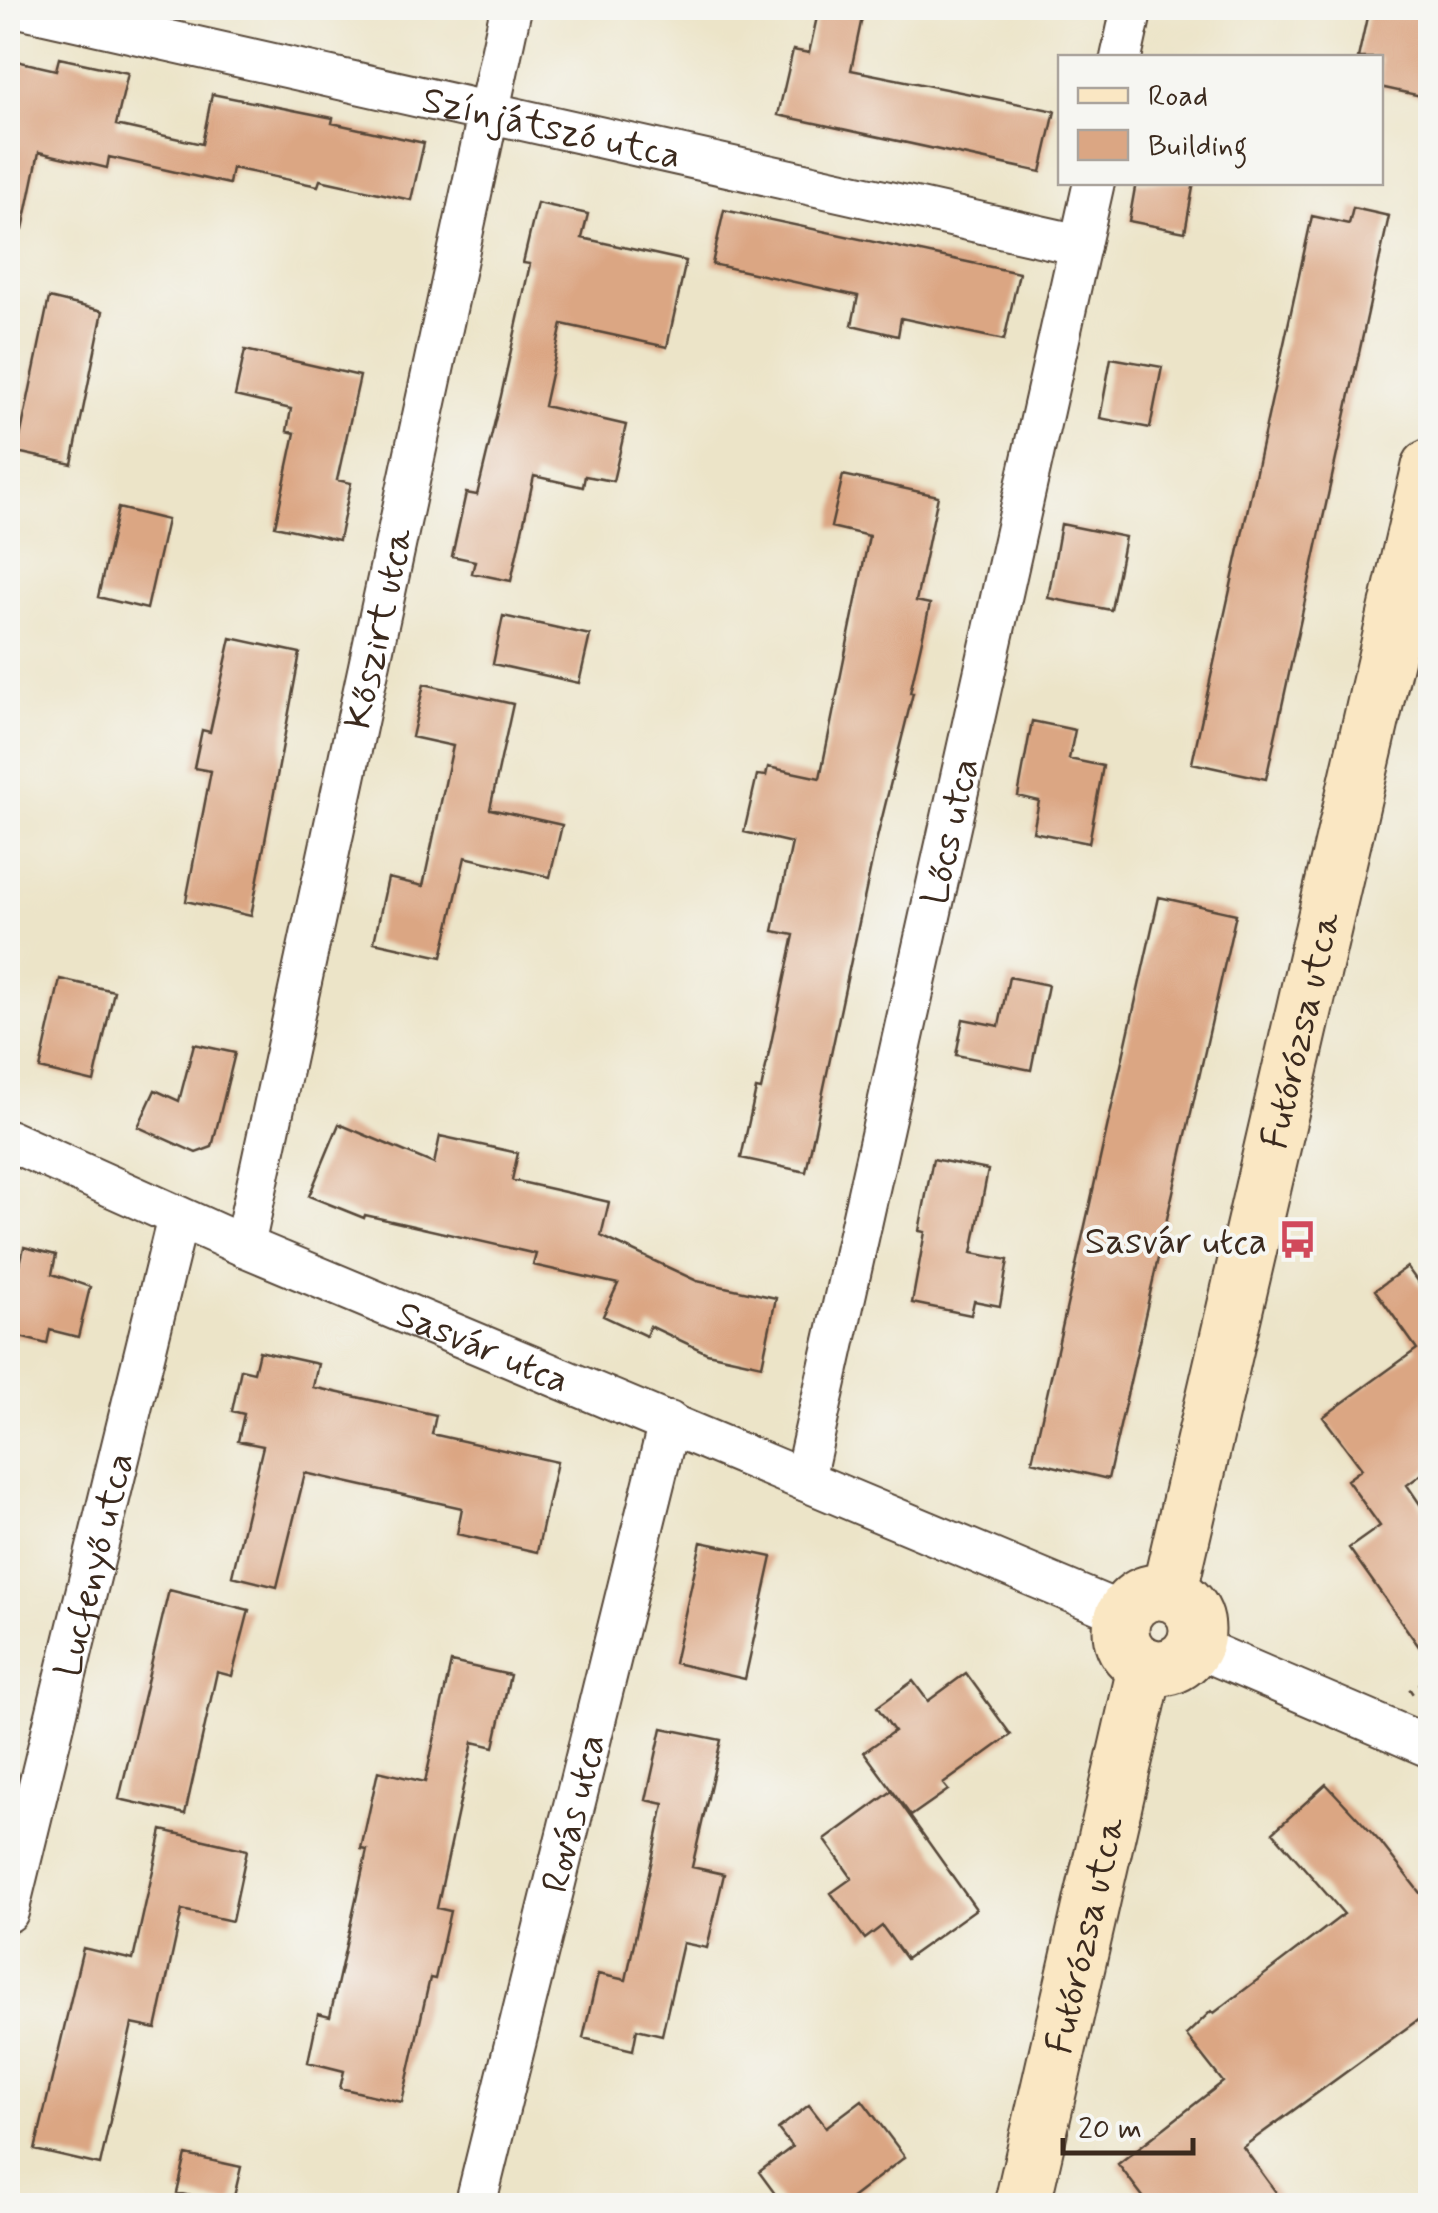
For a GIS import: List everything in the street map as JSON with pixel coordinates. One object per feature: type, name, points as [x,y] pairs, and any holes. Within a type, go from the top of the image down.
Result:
[{"type":"street","name":"Színjátszó utca","points":[[23,8],[1080,244]]},
{"type":"street","name":"Kőszirt utca","points":[[244,1246],[511,8]]},
{"type":"street","points":[[1122,55],[1132,8]]},
{"type":"street","name":"Lőcs utca","points":[[804,1480],[1093,185]]},
{"type":"street","name":"Futórózsa utca","points":[[1147,1604],[1430,467]]},
{"type":"street","name":"Sasvár utca","points":[[8,1140],[244,1246],[804,1480],[1147,1604]]},
{"type":"street","name":"Lucfenyő utca","points":[[8,1912],[178,1217]]},
{"type":"street","name":"Rovás utca","points":[[476,2206],[669,1422]]},
{"type":"street","points":[[1147,1604],[1121,1626],[1126,1650],[1170,1656],[1430,1747]]},
{"type":"street","name":"Futórózsa utca","points":[[1022,2206],[1170,1656]]},
{"type":"path","points":[[1410,2206],[1430,2188]]},
{"type":"building","points":[[819,8],[864,8],[851,70],[1055,111],[1041,172],[778,115],[793,50],[809,53]]},
{"type":"building","points":[[1369,8],[1430,8],[1430,98],[1383,88],[1383,55],[1359,55]]},
{"type":"building","points":[[59,58],[128,73],[116,125],[202,144],[212,94],[333,118],[332,123],[424,143],[411,200],[320,180],[318,186],[232,168],[229,184],[109,157],[107,168],[39,152],[23,229],[8,228],[8,59],[56,70]]},
{"type":"building","points":[[1135,185],[1193,185],[1185,232],[1129,221]]},
{"type":"building","points":[[537,203],[588,214],[582,238],[686,261],[667,347],[562,324],[544,406],[626,425],[613,481],[585,476],[583,487],[534,476],[511,581],[472,573],[475,561],[452,556],[466,493],[477,495],[501,396],[530,264],[523,263]]},
{"type":"building","points":[[1353,208],[1389,216],[1266,779],[1192,763],[1312,216],[1349,224]]},
{"type":"building","points":[[724,210],[1019,273],[1004,340],[901,318],[898,336],[852,325],[858,296],[712,264]]},
{"type":"building","points":[[49,298],[103,311],[72,464],[17,452]]},
{"type":"building","points":[[245,350],[360,376],[337,480],[351,483],[339,540],[275,526],[295,433],[287,431],[291,409],[235,396]]},
{"type":"building","points":[[1111,358],[1162,367],[1150,428],[1100,418]]},
{"type":"building","points":[[843,475],[938,496],[916,601],[930,604],[913,693],[877,838],[806,1172],[741,1158],[756,1089],[761,1090],[794,935],[773,931],[792,843],[744,832],[757,775],[766,776],[768,767],[820,778],[869,536],[831,527]]},
{"type":"building","points":[[118,508],[167,520],[147,609],[98,597]]},
{"type":"building","points":[[1061,524],[1125,537],[1111,610],[1048,598]]},
{"type":"building","points":[[503,616],[590,635],[579,683],[493,664]]},
{"type":"building","points":[[231,638],[300,653],[251,916],[186,901],[211,771],[194,768],[202,730],[210,732]]},
{"type":"building","points":[[424,684],[513,704],[490,809],[562,825],[550,877],[465,857],[442,957],[374,942],[388,878],[423,886],[453,746],[412,737]]},
{"type":"building","points":[[1032,721],[1075,730],[1069,759],[1103,766],[1089,843],[1033,832],[1039,801],[1018,796]]},
{"type":"building","points":[[1159,897],[1236,914],[1108,1479],[1032,1461]]},
{"type":"building","points":[[1009,977],[1048,985],[1031,1070],[956,1055],[963,1019],[999,1026]]},
{"type":"building","points":[[60,979],[114,991],[94,1082],[40,1069]]},
{"type":"building","points":[[194,1044],[235,1053],[212,1147],[196,1153],[138,1127],[155,1090],[179,1101]]},
{"type":"building","points":[[339,1124],[434,1164],[440,1136],[518,1153],[512,1180],[609,1202],[601,1236],[697,1281],[776,1298],[762,1365],[707,1353],[650,1326],[646,1336],[603,1316],[618,1284],[533,1265],[536,1254],[365,1215],[364,1218],[309,1196]]},
{"type":"building","points":[[933,1159],[988,1170],[972,1253],[1008,1260],[1000,1306],[974,1301],[971,1315],[912,1303],[925,1232],[919,1231]]},
{"type":"building","points":[[24,1247],[56,1255],[52,1274],[90,1287],[78,1337],[50,1330],[47,1344],[8,1334],[8,1316]]},
{"type":"building","points":[[1407,1267],[1430,1299],[1430,1468],[1407,1485],[1430,1519],[1430,1662],[1349,1548],[1380,1526],[1347,1480],[1362,1469],[1323,1417],[1417,1349],[1375,1290]]},
{"type":"building","points":[[259,1351],[318,1364],[313,1387],[436,1415],[432,1434],[557,1462],[537,1552],[457,1534],[462,1508],[305,1473],[277,1587],[232,1576],[263,1446],[238,1441],[244,1414],[232,1411],[241,1369],[254,1372]]},
{"type":"building","points":[[701,1542],[772,1557],[745,1679],[674,1663]]},
{"type":"building","points":[[169,1590],[249,1610],[232,1676],[217,1672],[185,1814],[119,1799]]},
{"type":"building","points":[[451,1662],[510,1675],[494,1747],[473,1742],[437,1908],[450,1911],[435,1979],[430,1978],[402,2102],[340,2088],[344,2071],[308,2062],[318,2014],[330,2017],[367,1850],[361,1849],[378,1771],[425,1782]]},
{"type":"building","points":[[966,1673],[1011,1735],[943,1784],[948,1790],[911,1816],[864,1752],[894,1731],[877,1707],[913,1681],[928,1701]]},
{"type":"building","points":[[662,1728],[721,1740],[692,1867],[724,1874],[707,1948],[683,1943],[662,2035],[637,2029],[633,2050],[583,2038],[598,1974],[626,1980],[664,1804],[646,1800]]},
{"type":"building","points":[[1326,1784],[1381,1843],[1430,1906],[1430,2011],[1243,2147],[1286,2206],[1150,2206],[1118,2164],[1223,2082],[1186,2035],[1211,2011],[1214,2013],[1344,1914],[1273,1832]]},
{"type":"building","points":[[892,1791],[976,1909],[906,1959],[882,1926],[865,1939],[831,1893],[852,1878],[825,1840]]},
{"type":"building","points":[[162,1830],[247,1850],[232,1921],[182,1910],[156,2029],[132,2024],[100,2165],[35,2150],[83,1948],[133,1960]]},
{"type":"building","points":[[862,2100],[905,2157],[841,2206],[784,2206],[759,2172],[792,2147],[778,2129],[809,2105],[826,2127]]},
{"type":"building","points":[[186,2155],[241,2167],[232,2205],[177,2193]]},
{"type":"place","name":"Sasvár utca","points":[[1297,1240]]}]
